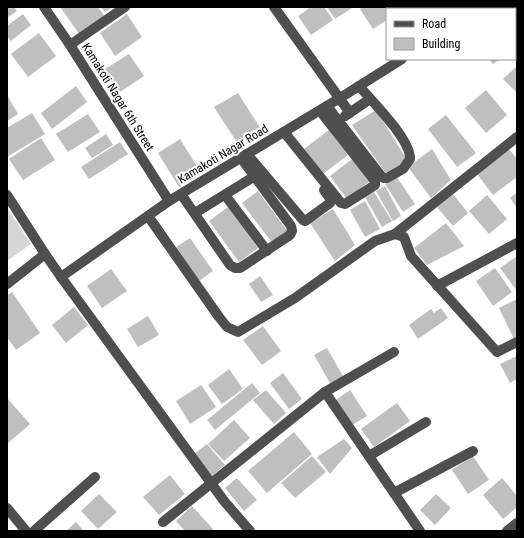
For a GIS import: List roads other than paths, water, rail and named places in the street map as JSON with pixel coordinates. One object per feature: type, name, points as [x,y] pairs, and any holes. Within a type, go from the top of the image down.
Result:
[{"type":"street","name":"Kamakoti Nagar 6th Street","points":[[44,7],[70,45],[169,201]]},
{"type":"street","points":[[70,45],[125,7]]},
{"type":"street","points":[[274,7],[344,96],[358,107]]},
{"type":"street","name":"Kamakoti Nagar Road","points":[[61,277],[169,201],[344,96],[400,60]]},
{"type":"street","points":[[323,108],[338,121],[382,177],[387,178],[403,169],[410,160],[408,149],[398,131],[359,86]]},
{"type":"street","points":[[344,96],[350,113]]},
{"type":"street","points":[[338,121],[370,99]]},
{"type":"street","points":[[281,134],[341,203],[345,204],[374,186],[375,181],[323,108]]},
{"type":"street","points":[[244,156],[305,221],[331,201],[281,134]]},
{"type":"street","points":[[148,216],[219,317],[227,327],[238,332],[295,298],[375,241],[395,234],[517,138]]},
{"type":"street","points":[[181,194],[230,265],[235,268],[240,268],[290,235],[292,231],[291,226],[255,176],[244,156]]},
{"type":"street","points":[[195,213],[255,176]]},
{"type":"street","points":[[225,194],[266,251]]},
{"type":"street","points":[[7,195],[61,277],[211,484],[250,531]]},
{"type":"street","points":[[395,234],[404,236],[411,256],[498,352],[517,342]]},
{"type":"street","points":[[437,286],[517,243]]},
{"type":"street","points":[[7,284],[45,254]]},
{"type":"street","points":[[163,522],[325,392],[394,352]]},
{"type":"street","points":[[325,392],[420,531]]},
{"type":"street","points":[[369,456],[426,422]]},
{"type":"street","points":[[394,493],[473,451]]},
{"type":"street","points":[[34,531],[95,477]]},
{"type":"street","points":[[7,508],[26,531]]},
{"type":"street","points":[[507,531],[517,523]]}]
